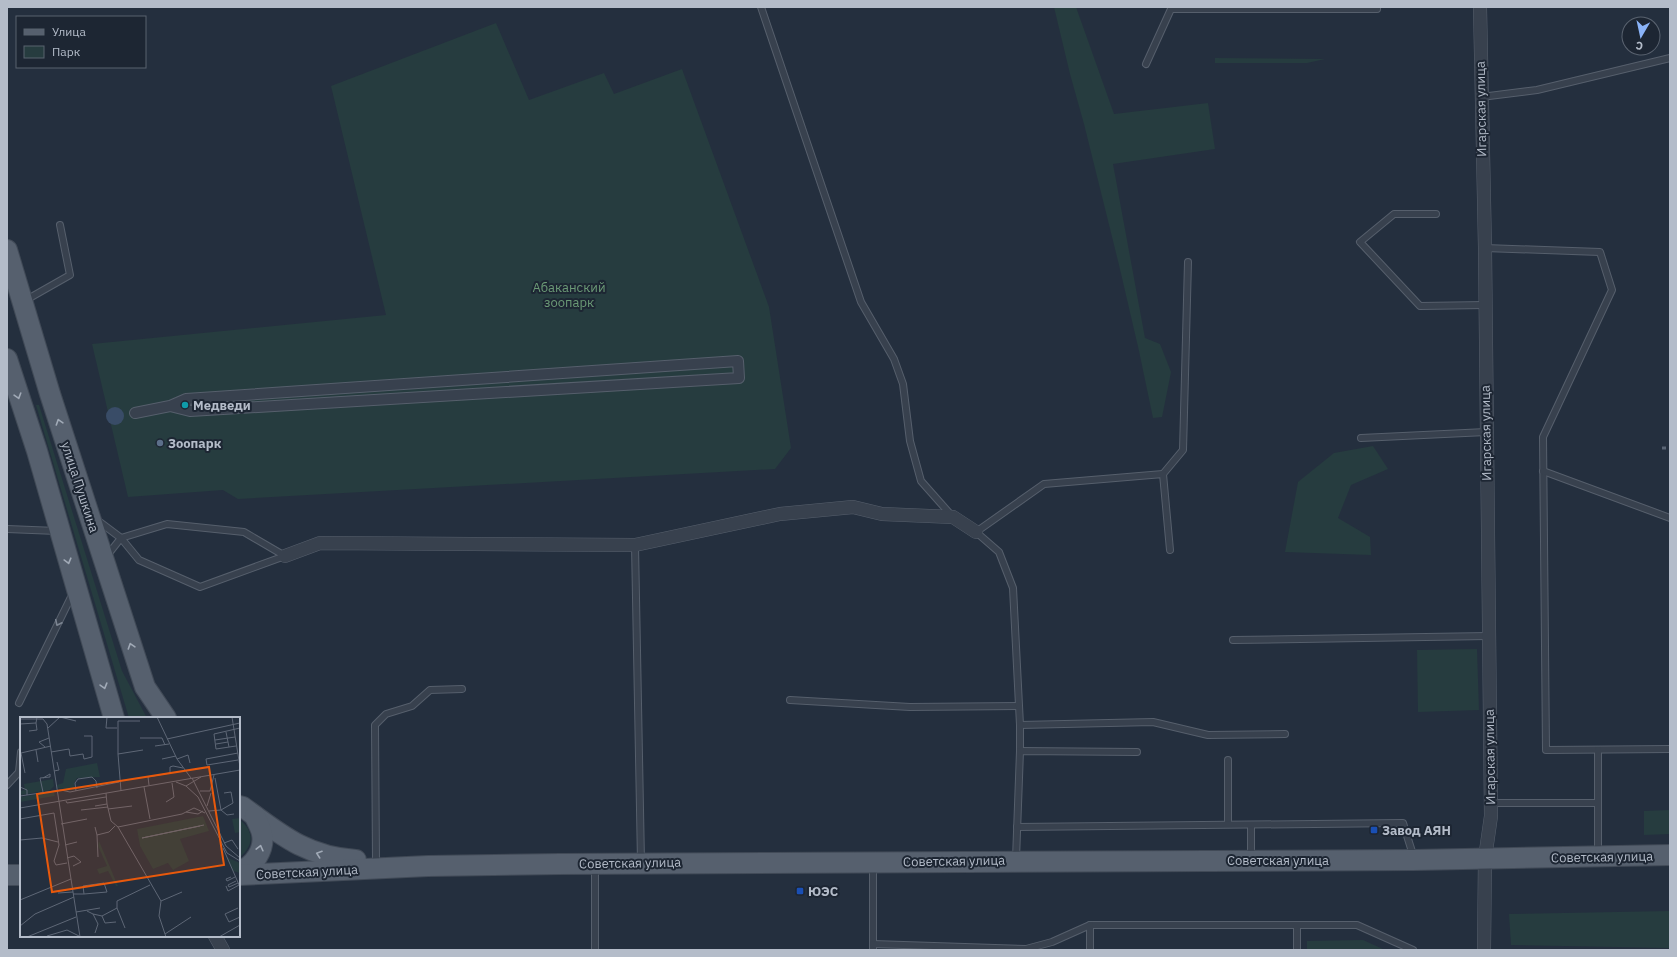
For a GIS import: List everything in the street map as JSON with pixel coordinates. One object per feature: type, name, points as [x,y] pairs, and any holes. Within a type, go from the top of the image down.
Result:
[{"type":"main road","name":"улица Пушкина","points":[[7,250],[50,394],[145,687],[165,717]]},
{"type":"main road","points":[[7,359],[60,531],[75,588],[114,717]]},
{"type":"main road","points":[[244,808],[285,838],[307,850],[327,856],[428,866]]},
{"type":"main road","points":[[240,871],[256,859],[261,849],[262,834],[244,808]]},
{"type":"main road","name":"Советская улица","points":[[240,875],[428,866],[595,863],[1016,860],[1414,860],[1670,855]]},
{"type":"street","name":"Игарская улица","points":[[1480,7],[1485,248],[1491,803],[1491,816],[1485,858],[1484,950]]},
{"type":"street","points":[[135,413],[170,406],[186,399],[738,361],[739,378],[190,411],[170,406]]},
{"type":"street","points":[[285,556],[320,543],[634,545],[780,514],[853,507],[882,514],[953,517],[976,532]]},
{"type":"street","points":[[216,937],[223,950]]},
{"type":"lane","points":[[761,7],[861,302],[894,359],[904,384],[910,441],[921,481],[953,517]]},
{"type":"lane","points":[[1146,64],[1171,8],[1377,9],[1378,7]]},
{"type":"lane","points":[[1481,97],[1537,90],[1670,58]]},
{"type":"lane","points":[[1436,214],[1394,214],[1360,242],[1420,306],[1485,305]]},
{"type":"lane","points":[[22,302],[70,275],[60,226]]},
{"type":"lane","points":[[1485,248],[1600,252],[1612,290],[1543,437],[1546,750],[1670,749]]},
{"type":"lane","points":[[1170,550],[1163,474],[1183,450],[1188,262]]},
{"type":"lane","points":[[1361,438],[1486,432]]},
{"type":"lane","points":[[1543,471],[1670,518]]},
{"type":"lane","points":[[1016,860],[1020,725],[1013,588],[999,552],[976,532],[1044,484],[1163,474]]},
{"type":"lane","points":[[88,512],[121,538],[138,560],[200,586],[285,556]]},
{"type":"lane","points":[[104,560],[121,538],[167,524],[244,532],[285,556]]},
{"type":"lane","points":[[7,529],[60,531]]},
{"type":"lane","points":[[634,545],[641,863]]},
{"type":"lane","points":[[19,703],[75,588]]},
{"type":"lane","points":[[1233,640],[1488,636]]},
{"type":"lane","points":[[376,862],[375,725],[386,714],[412,706],[430,690],[462,689]]},
{"type":"lane","points":[[790,700],[910,707],[1018,706]]},
{"type":"lane","points":[[1020,725],[1153,722],[1208,735],[1285,734]]},
{"type":"lane","points":[[1598,750],[1598,857]]},
{"type":"lane","points":[[1020,751],[1138,752]]},
{"type":"lane","points":[[1228,760],[1228,824]]},
{"type":"lane","points":[[7,785],[19,772],[20,762]]},
{"type":"lane","points":[[1491,803],[1598,803]]},
{"type":"lane","points":[[1017,827],[1403,823],[1414,860]]},
{"type":"lane","points":[[1251,825],[1251,860]]},
{"type":"lane","points":[[873,862],[873,947],[1026,949],[1052,942],[1090,925],[1357,925],[1413,950]]},
{"type":"lane","points":[[595,863],[596,950]]},
{"type":"lane","points":[[1090,925],[1090,950]]},
{"type":"lane","points":[[1297,925],[1297,950]]},
{"type":"green space","points":[[1054,7],[1076,7],[1114,114],[1208,103],[1215,149],[1113,164],[1145,338],[1160,344],[1171,372],[1162,417],[1153,418],[1119,265]]},
{"type":"green space","name":"Абаканский зоопарк","points":[[496,23],[529,100],[604,73],[614,94],[682,69],[769,307],[791,448],[775,469],[238,499],[223,490],[128,497],[92,344],[386,315],[331,86]]},
{"type":"green space","points":[[1215,58],[1325,59],[1307,63],[1215,63]]},
{"type":"green space","points":[[36,405],[39,405],[122,671],[146,717],[129,717]]},
{"type":"green space","points":[[1373,446],[1388,469],[1351,485],[1338,518],[1370,537],[1371,555],[1285,552],[1298,482],[1334,453]]},
{"type":"green space","points":[[1477,649],[1479,710],[1418,712],[1417,650]]},
{"type":"green space","points":[[1670,810],[1670,834],[1644,835],[1644,811]]},
{"type":"green space","points":[[240,820],[248,829],[251,838],[248,848],[240,857]]},
{"type":"green space","points":[[1670,911],[1670,948],[1511,945],[1509,914]]},
{"type":"green space","points":[[1363,940],[1385,950],[1307,950],[1307,941]]},
{"type":"water","points":[[115,407],[121,410],[124,416],[121,422],[115,425],[109,422],[106,416],[109,410]]},
{"type":"railway","points":[[1662,448],[1670,448]]},
{"type":"place","name":"Медведи","points":[[185,405]]},
{"type":"place","name":"Зоопарк","points":[[160,443]]},
{"type":"place","name":"Завод АЯН","points":[[1374,830]]},
{"type":"place","name":"ЮЭС","points":[[800,891]]}]
